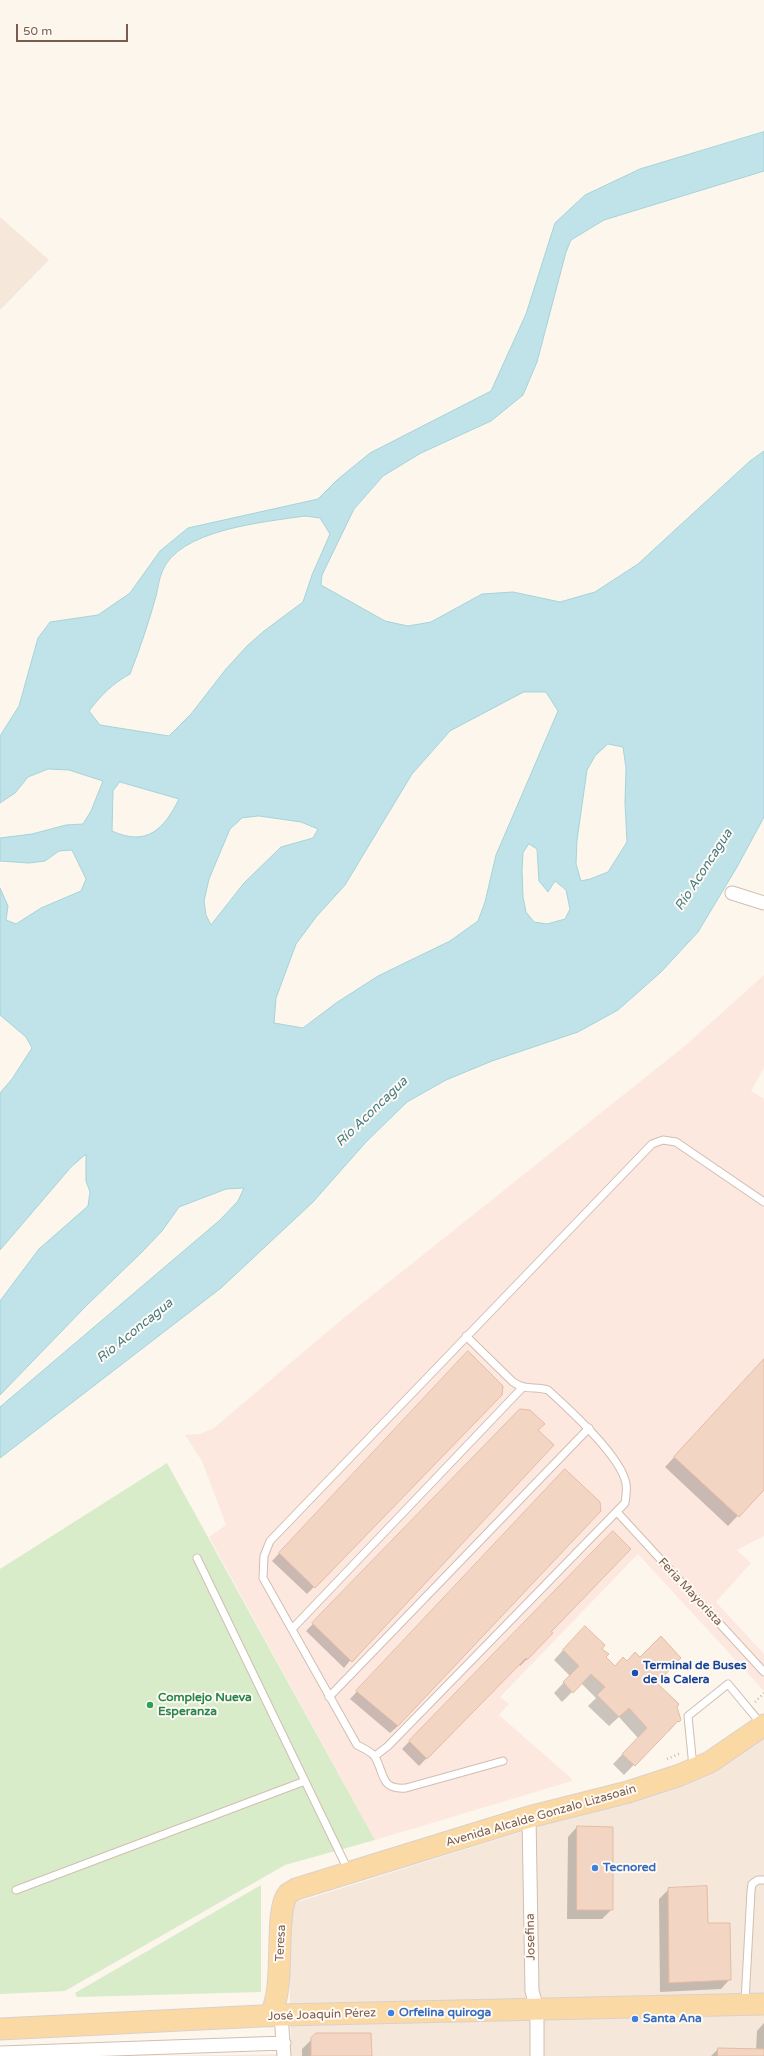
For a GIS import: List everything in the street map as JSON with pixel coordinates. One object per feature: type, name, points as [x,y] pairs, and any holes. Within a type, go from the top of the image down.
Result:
[{"type":"main road","name":"Avenida Alcalde Gonzalo Lizasoaín","points":[[287,1895],[296,1889],[349,1872],[529,1817],[628,1792],[693,1769],[710,1762],[763,1725]]},
{"type":"main road","name":"Teresa","points":[[276,2015],[274,2008],[278,1992],[282,1908],[287,1895]]},
{"type":"main road","points":[[278,1992],[292,2003],[327,2014]]},
{"type":"main road","name":"José Joaquín Pérez","points":[[0,2029],[276,2015],[754,2004]]},
{"type":"street","points":[[732,893],[764,903]]},
{"type":"street","name":"Josefina","points":[[529,1817],[532,1991],[536,2009],[537,2056]]},
{"type":"street","name":"Teresa","points":[[276,2015],[284,2043],[284,2056]]},
{"type":"street","points":[[0,2053],[21,2054],[284,2043]]},
{"type":"lane","points":[[503,1761],[406,1788],[395,1789],[385,1783],[375,1756],[357,1745],[263,1578],[264,1556],[270,1541],[652,1144],[663,1140],[676,1142],[764,1202]]},
{"type":"lane","points":[[375,1756],[388,1746],[626,1503],[626,1483],[619,1468],[589,1428],[548,1390],[540,1388],[522,1388],[513,1382],[466,1336]]},
{"type":"lane","points":[[292,1629],[522,1388]]},
{"type":"lane","points":[[329,1697],[589,1428]]},
{"type":"lane","name":"Feria Mayorista","points":[[617,1512],[764,1672]]},
{"type":"lane","points":[[197,1558],[349,1872]]},
{"type":"lane","points":[[693,1769],[688,1716],[728,1684],[763,1725]]},
{"type":"lane","points":[[16,1890],[305,1781]]},
{"type":"lane","points":[[754,2004],[751,1891],[752,1884],[758,1880],[764,1880]]},
{"type":"shaded area","points":[[0,217],[49,260],[0,310]]},
{"type":"shaded area","points":[[764,975],[764,1068],[751,1091],[764,1099],[764,1536],[737,1550],[751,1563],[716,1602],[764,1654],[764,1691],[638,1554],[500,1697],[509,1704],[499,1715],[571,1778],[572,1781],[375,1840],[209,1537],[226,1525],[202,1461],[185,1435],[200,1434],[214,1428],[340,1321],[686,1045]]},
{"type":"shaded area","points":[[764,1739],[764,2056],[166,2056],[291,2054],[288,1905],[677,1783]]},
{"type":"green space","name":"Complejo Nueva Esperanza","points":[[167,1463],[375,1840],[285,1865],[65,1991],[0,1994],[0,1569]]},
{"type":"green space","points":[[261,1885],[261,1992],[77,1997],[75,1993]]},
{"type":"water","name":"Río Aconcagua","points":[[764,132],[764,171],[604,220],[571,240],[566,252],[537,362],[523,395],[491,421],[421,453],[383,476],[354,509],[322,575],[321,585],[385,621],[408,626],[431,622],[482,594],[513,592],[560,602],[595,592],[638,564],[750,461],[764,451],[764,817],[737,867],[698,932],[661,972],[618,1010],[578,1032],[492,1061],[446,1080],[407,1102],[366,1142],[313,1202],[221,1288],[0,1458],[0,1407],[220,1220],[238,1201],[244,1188],[226,1189],[179,1207],[162,1231],[87,1305],[0,1395],[0,1301],[39,1249],[88,1206],[90,1192],[86,1181],[86,1154],[71,1167],[0,1250],[0,1093],[12,1079],[32,1048],[26,1037],[0,1015],[0,888],[8,906],[6,920],[16,924],[41,908],[81,891],[86,879],[72,850],[59,851],[45,861],[29,863],[0,861],[0,838],[32,834],[66,825],[83,824],[91,811],[103,781],[69,770],[48,769],[28,777],[15,793],[0,803],[0,736],[19,706],[38,638],[50,622],[98,615],[130,593],[160,551],[188,528],[318,499],[337,480],[370,453],[491,391],[526,314],[555,223],[585,195],[640,169]],"holes":[[[305,516],[320,518],[330,534],[312,575],[303,602],[264,631],[247,646],[226,669],[191,714],[169,736],[100,725],[89,711],[107,690],[130,674],[141,645],[162,572],[171,557],[186,546],[204,537],[225,530],[268,521]],[[524,692],[546,692],[558,711],[496,855],[485,902],[478,921],[450,941],[378,976],[336,1003],[303,1028],[274,1023],[276,998],[296,944],[316,917],[345,885],[412,774],[450,731]],[[608,744],[623,747],[626,768],[625,803],[627,842],[608,872],[581,881],[576,864],[577,840],[587,770],[595,756]],[[120,782],[179,799],[167,819],[160,827],[145,836],[135,837],[112,831],[113,791]],[[259,816],[301,822],[318,829],[313,838],[281,847],[244,883],[211,925],[206,915],[204,901],[209,879],[230,829],[242,818]],[[529,844],[537,849],[539,881],[548,892],[555,881],[566,890],[570,909],[565,919],[547,924],[534,922],[526,912],[523,897],[523,853]]]},
{"type":"building","points":[[468,1351],[503,1386],[502,1395],[315,1588],[279,1553]]},
{"type":"building","points":[[764,1359],[764,1490],[739,1517],[674,1457]]},
{"type":"building","points":[[520,1409],[530,1410],[545,1424],[538,1430],[554,1445],[352,1662],[312,1623]]},
{"type":"building","points":[[565,1469],[600,1502],[601,1511],[398,1726],[356,1691]]},
{"type":"building","points":[[613,1531],[631,1549],[551,1632],[553,1633],[527,1660],[526,1658],[427,1759],[409,1741]]},
{"type":"building","points":[[585,1626],[605,1645],[602,1649],[609,1654],[606,1657],[615,1666],[623,1657],[627,1661],[635,1652],[640,1657],[661,1636],[681,1658],[657,1683],[679,1704],[677,1707],[681,1720],[679,1722],[678,1721],[635,1766],[622,1754],[647,1728],[629,1708],[619,1717],[597,1695],[605,1687],[591,1674],[573,1693],[563,1682],[579,1666],[563,1650]]},
{"type":"building","name":"Tecnored","points":[[577,1826],[613,1827],[613,1910],[577,1910]]},
{"type":"building","points":[[707,1886],[708,1923],[730,1923],[731,1980],[669,1983],[668,1888]]},
{"type":"building","points":[[316,2033],[371,2033],[372,2056],[311,2056],[311,2038]]},
{"type":"building","points":[[718,2048],[764,2049],[764,2056],[718,2056]]},
{"type":"place","name":"Terminal de Buses de la Calera","points":[[635,1673]]},
{"type":"place","name":"Complejo Nueva Esperanza","points":[[150,1705]]},
{"type":"place","name":"Tecnored","points":[[595,1868]]},
{"type":"place","name":"Orfelina quiroga","points":[[391,2013]]},
{"type":"place","name":"Santa Ana","points":[[635,2019]]}]
